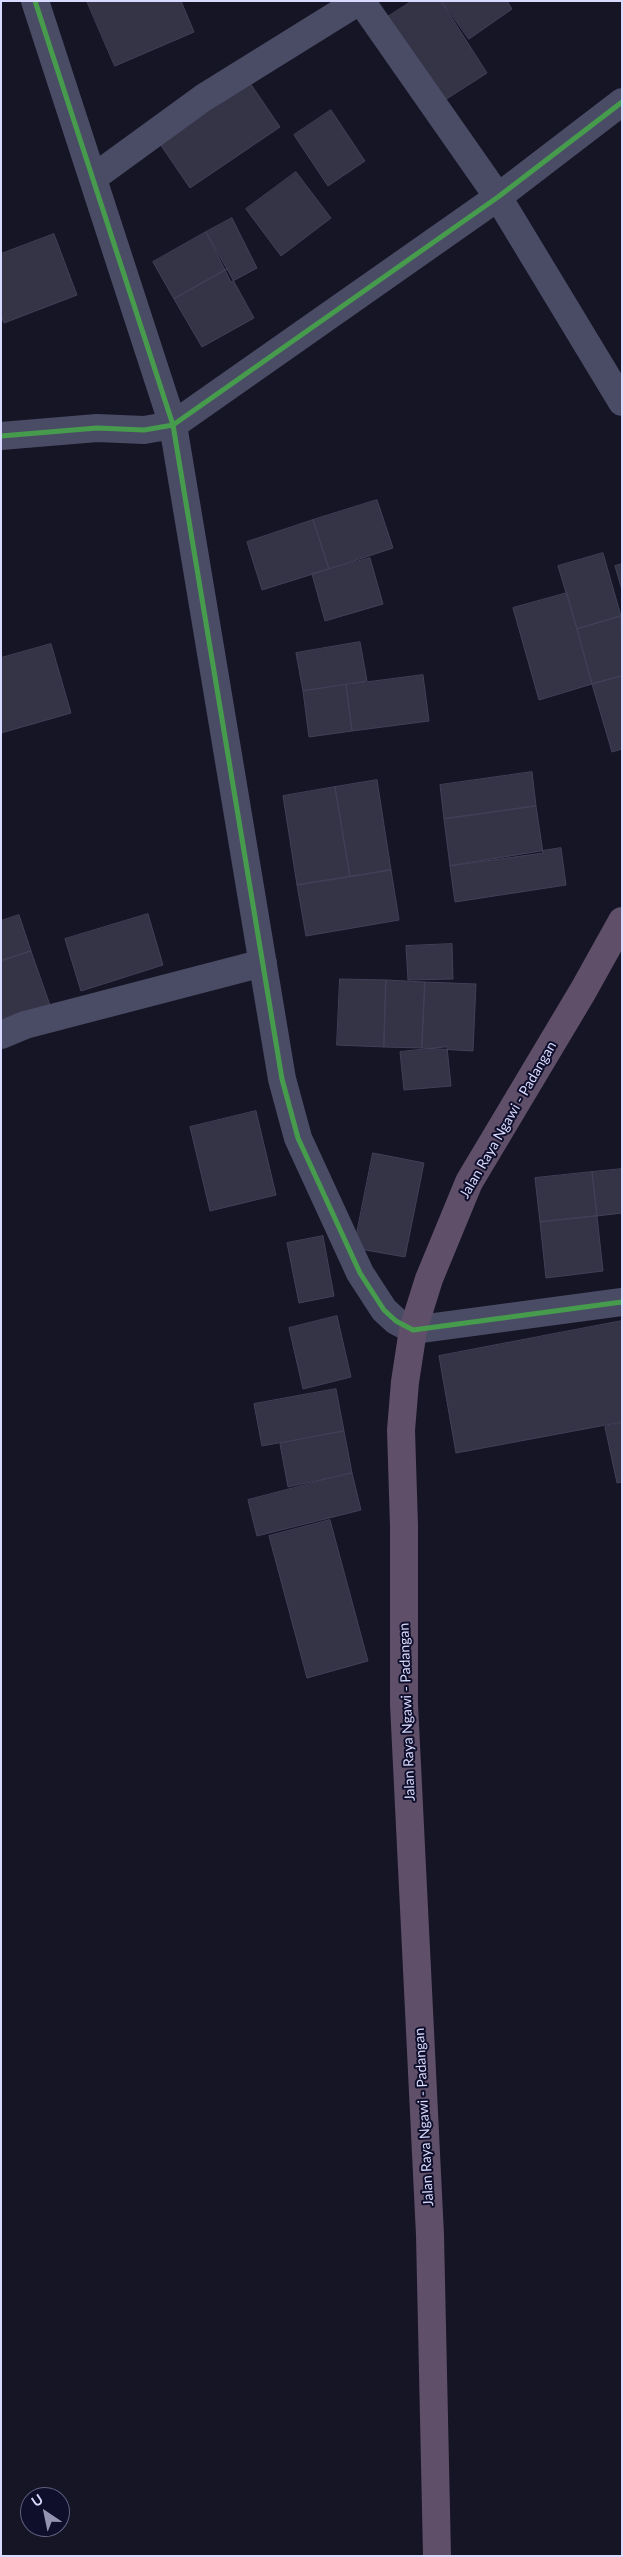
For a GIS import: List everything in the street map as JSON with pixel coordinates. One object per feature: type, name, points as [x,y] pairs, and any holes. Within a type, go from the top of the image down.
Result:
[{"type":"highway","name":"Jalan Raya Ngawi - Padangan","points":[[437,2556],[430,2235],[404,1704],[404,1526],[401,1430],[405,1382],[413,1330],[429,1278],[469,1182],[583,991],[622,921]]},
{"type":"street","points":[[35,1],[173,425],[282,1079],[298,1138],[370,1290],[396,1321],[413,1330],[622,1302]]},
{"type":"street","points":[[93,178],[203,98],[360,1],[498,196],[622,402]]},
{"type":"street","points":[[1,436],[98,428],[144,430],[173,425],[498,196],[622,102]]},
{"type":"street","points":[[1,1035],[25,1025],[263,964]]},
{"type":"building","points":[[87,1],[181,1],[194,32],[115,66]]},
{"type":"building","points":[[412,1],[441,1],[487,73],[437,105],[383,20]]},
{"type":"building","points":[[442,1],[507,1],[512,9],[469,39]]},
{"type":"building","points":[[248,80],[280,127],[190,188],[158,141]]},
{"type":"building","points":[[331,110],[365,161],[328,186],[294,135]]},
{"type":"building","points":[[296,172],[331,218],[281,256],[246,209]]},
{"type":"building","points":[[232,218],[257,268],[231,282],[206,232]]},
{"type":"building","points":[[206,232],[227,269],[174,299],[153,262]]},
{"type":"building","points":[[54,234],[77,295],[4,323],[1,316],[1,254]]},
{"type":"building","points":[[227,269],[254,318],[202,347],[174,299]]},
{"type":"building","points":[[377,500],[393,548],[329,569],[313,520]]},
{"type":"building","points":[[313,520],[329,569],[262,590],[247,542]]},
{"type":"building","points":[[603,553],[621,616],[577,629],[558,566]]},
{"type":"building","points":[[370,558],[383,604],[325,621],[312,574]]},
{"type":"building","points":[[622,564],[622,590],[615,566]]},
{"type":"building","points":[[567,593],[592,684],[539,700],[513,608]]},
{"type":"building","points":[[621,616],[622,676],[592,684],[577,629]]},
{"type":"building","points":[[360,642],[367,681],[303,691],[296,653]]},
{"type":"building","points":[[51,644],[71,713],[1,733],[1,658]]},
{"type":"building","points":[[423,675],[429,721],[352,731],[346,685]]},
{"type":"building","points":[[622,676],[622,749],[612,752],[592,684]]},
{"type":"building","points":[[346,685],[352,731],[309,737],[303,691]]},
{"type":"building","points":[[532,772],[536,806],[444,819],[440,785]]},
{"type":"building","points":[[377,780],[391,870],[350,877],[335,787]]},
{"type":"building","points":[[335,787],[350,877],[297,885],[283,796]]},
{"type":"building","points":[[536,806],[543,853],[450,866],[444,819]]},
{"type":"building","points":[[561,848],[566,885],[455,902],[450,866]]},
{"type":"building","points":[[391,870],[399,920],[306,936],[297,885]]},
{"type":"building","points":[[148,914],[163,965],[81,991],[65,939]]},
{"type":"building","points":[[19,915],[31,951],[1,961],[1,921]]},
{"type":"building","points":[[452,944],[453,979],[408,980],[406,946]]},
{"type":"building","points":[[31,951],[51,1008],[1,1026],[1,961]]},
{"type":"building","points":[[340,979],[386,980],[384,1047],[337,1045]]},
{"type":"building","points":[[386,980],[425,982],[422,1048],[384,1047]]},
{"type":"building","points":[[425,982],[476,984],[473,1051],[422,1048]]},
{"type":"building","points":[[447,1047],[451,1086],[404,1090],[400,1052]]},
{"type":"building","points":[[256,1111],[276,1195],[210,1211],[190,1127]]},
{"type":"building","points":[[373,1153],[424,1163],[405,1257],[354,1248]]},
{"type":"building","points":[[622,1169],[622,1213],[597,1216],[592,1172]]},
{"type":"building","points":[[592,1172],[597,1216],[540,1222],[535,1178]]},
{"type":"building","points":[[597,1216],[603,1271],[546,1278],[540,1222]]},
{"type":"building","points":[[323,1236],[334,1296],[299,1303],[287,1243]]},
{"type":"building","points":[[337,1316],[351,1377],[303,1389],[289,1328]]},
{"type":"building","points":[[622,1321],[622,1422],[456,1453],[439,1356]]},
{"type":"building","points":[[336,1389],[344,1431],[262,1446],[254,1404]]},
{"type":"building","points":[[622,1423],[622,1482],[617,1483],[605,1427]]},
{"type":"building","points":[[344,1431],[352,1473],[288,1487],[280,1444]]},
{"type":"building","points":[[352,1473],[361,1510],[257,1536],[248,1500]]},
{"type":"building","points":[[330,1520],[368,1661],[307,1678],[269,1536]]},
{"type":"cycle path","points":[[35,1],[173,425],[282,1079],[298,1138],[360,1273],[384,1310],[396,1321],[413,1330],[622,1302]]},
{"type":"cycle path","points":[[1,436],[97,428],[144,430],[173,425],[498,197],[622,102]]}]
